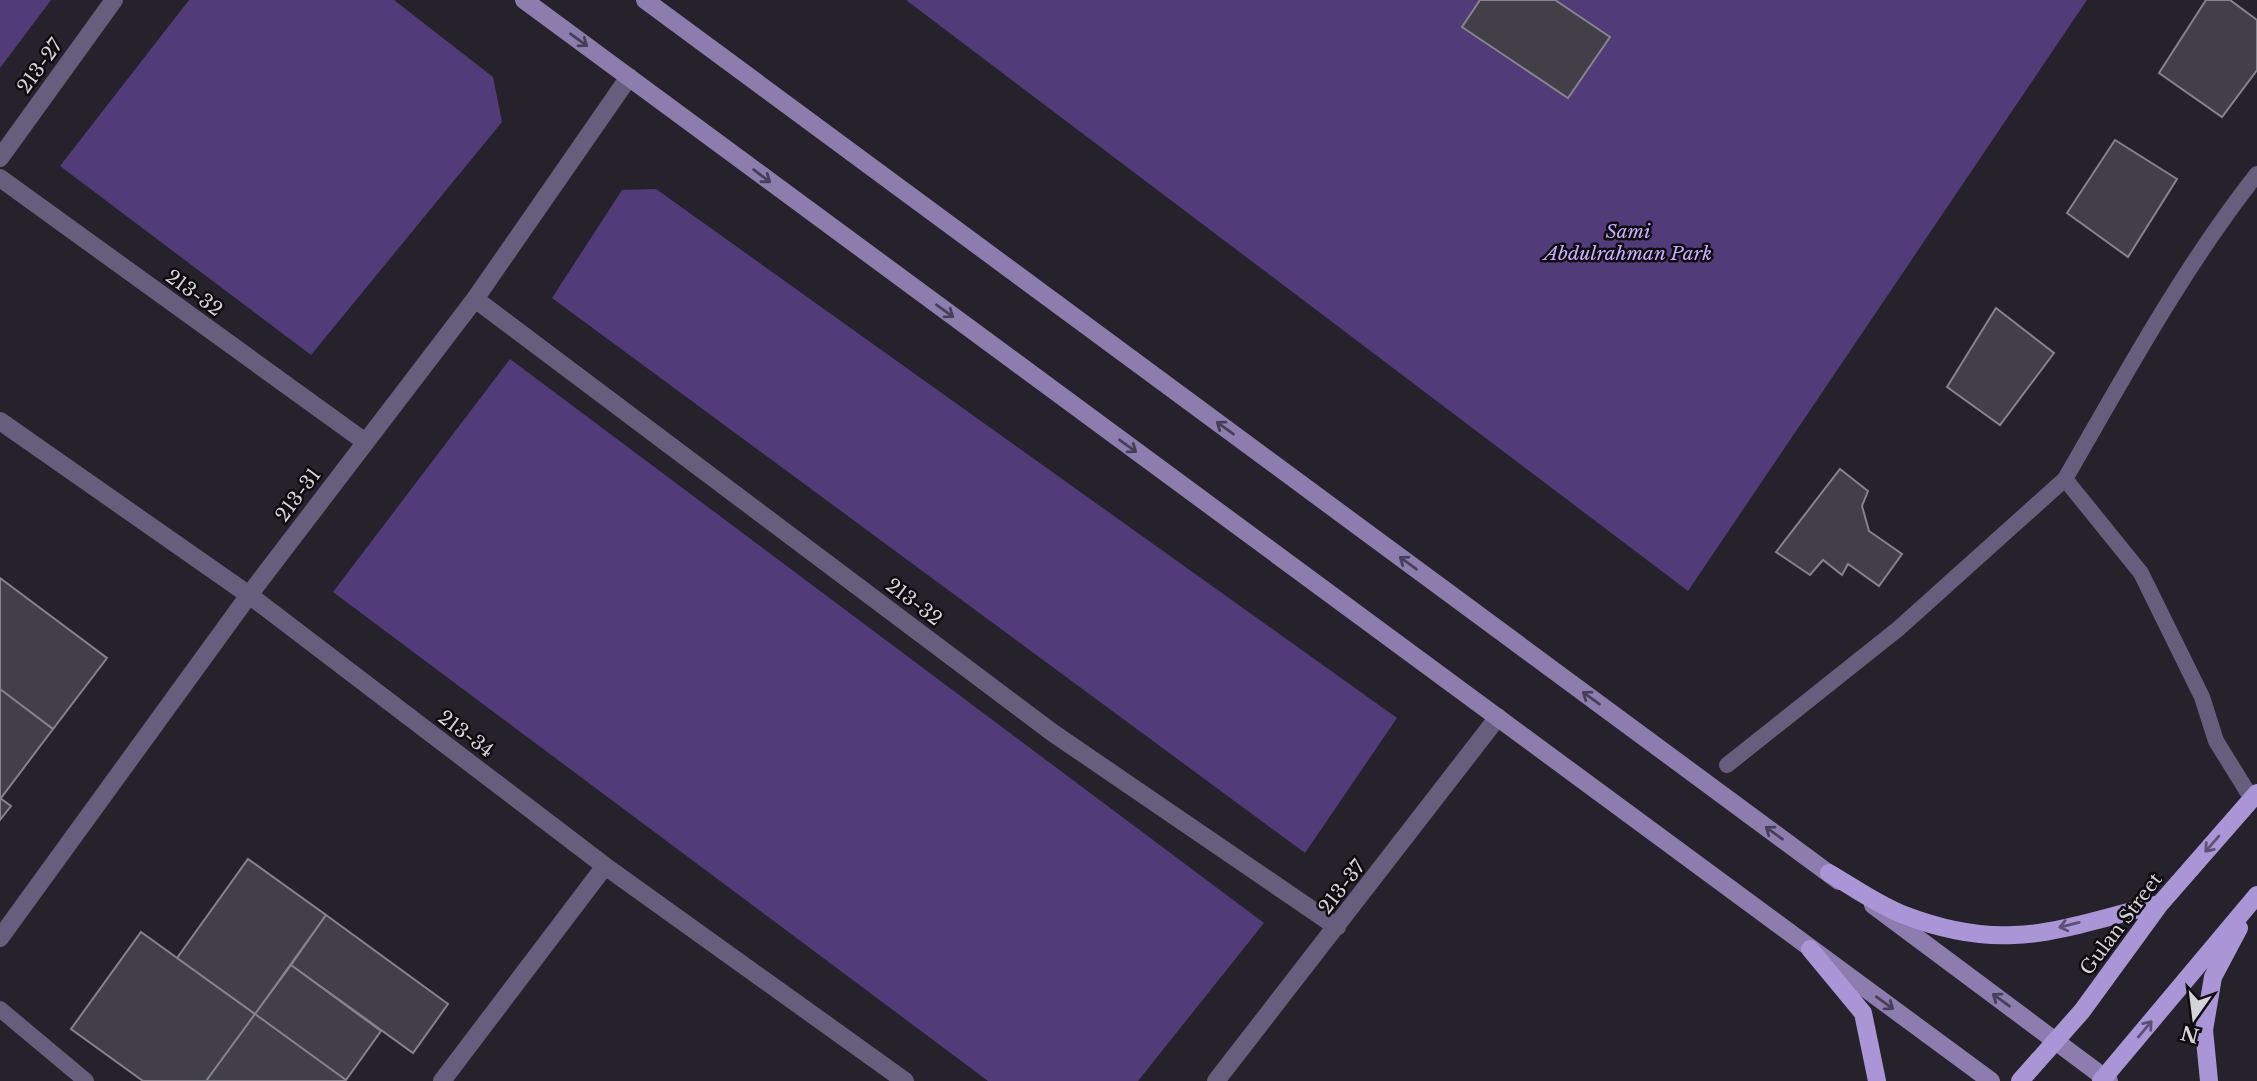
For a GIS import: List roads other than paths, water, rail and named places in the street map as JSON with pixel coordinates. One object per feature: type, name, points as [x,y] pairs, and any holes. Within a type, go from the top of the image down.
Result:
[{"type":"main road","points":[[524,0],[1991,1081]]},
{"type":"main road","points":[[645,0],[2057,1040],[2105,1080],[2256,896]]},
{"type":"main road","name":"Gulan Street","points":[[2020,1081],[2082,1011],[2160,904],[2254,796]]},
{"type":"main road","points":[[1829,873],[1902,915],[1954,929],[1992,935],[2051,930],[2160,904]]},
{"type":"main road","points":[[2209,1081],[2204,1030],[2213,977],[2256,896]]},
{"type":"main road","points":[[1810,949],[1863,1013],[1877,1081]]},
{"type":"street","name":"213-27","points":[[0,158],[114,0]]},
{"type":"street","name":"213-31","points":[[0,938],[249,595],[475,299],[629,77]]},
{"type":"street","name":"213-32","points":[[0,178],[364,441]]},
{"type":"street","name":"213-32","points":[[475,299],[1053,733],[1337,928]]},
{"type":"street","name":"213-34","points":[[0,421],[249,595],[605,866],[905,1081]]},
{"type":"street","name":"213-37","points":[[1216,1081],[1498,717]]},
{"type":"street","points":[[442,1081],[605,866]]},
{"type":"lane","points":[[1727,765],[1898,629],[2065,479],[2214,231],[2257,174]]},
{"type":"lane","points":[[2065,479],[2141,573],[2202,697],[2216,741],[2254,796]]},
{"type":"lane","points":[[0,1009],[86,1081]]},
{"type":"park label","name":"Sami Abdulrahman Park","points":[[1628,242]]}]
